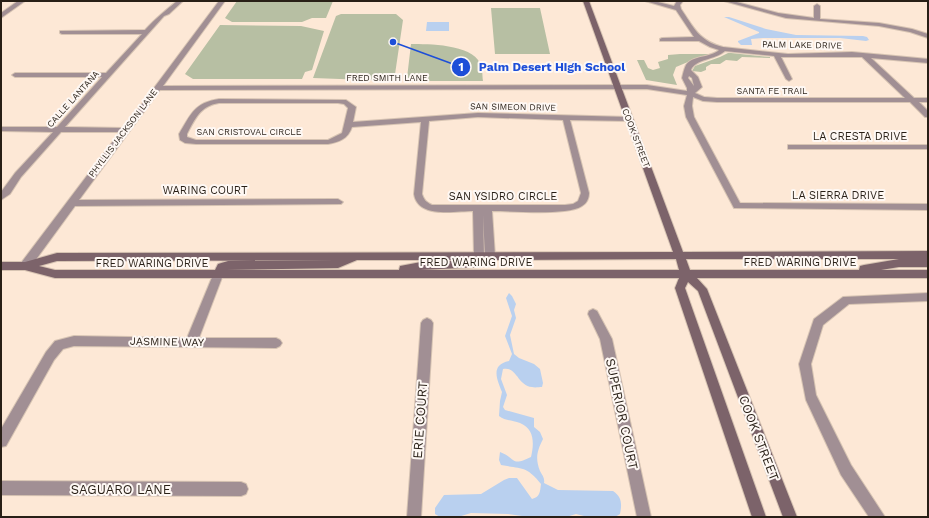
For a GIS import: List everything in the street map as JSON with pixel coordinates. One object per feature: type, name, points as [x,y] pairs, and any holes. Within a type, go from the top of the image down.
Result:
[{"type":"main road","name":"COOK STREET","points":[[586,1],[681,256],[686,274],[702,289],[790,517]]},
{"type":"main road","name":"FRED WARING DRIVE","points":[[25,266],[57,257],[928,255]]},
{"type":"main road","points":[[218,275],[222,267],[228,265],[338,264],[359,256]]},
{"type":"main road","points":[[384,274],[421,266],[481,263],[489,260],[490,256]]},
{"type":"main road","points":[[839,274],[889,264],[928,263]]},
{"type":"main road","name":"FRED WARING DRIVE","points":[[1,266],[25,266],[55,274],[928,274]]},
{"type":"main road","name":"COOK STREET","points":[[686,274],[680,288],[760,517]]},
{"type":"street","points":[[1,16],[22,1]]},
{"type":"street","name":"CALLE LANTANA","points":[[162,15],[160,12],[171,1]]},
{"type":"street","name":"CALLE LANTANA","points":[[1,197],[7,192],[18,175],[146,32],[162,15],[167,13],[180,1]]},
{"type":"street","name":"PHYLLIS JACKSON LANE","points":[[25,266],[222,1]]},
{"type":"street","points":[[648,1],[678,9],[677,5],[680,1]]},
{"type":"street","points":[[728,1],[778,16],[875,24],[903,28],[928,36]]},
{"type":"street","points":[[751,8],[753,1]]},
{"type":"street","points":[[817,6],[817,20]]},
{"type":"street","name":"PALM LAKE DRIVE","points":[[678,9],[695,35],[700,39],[725,50],[777,55],[864,55],[928,61]]},
{"type":"street","points":[[62,32],[146,32]]},
{"type":"street","points":[[691,94],[693,89],[698,86],[691,73],[690,64],[715,57],[725,50],[727,46],[712,40],[706,34]]},
{"type":"street","points":[[662,40],[700,39]]},
{"type":"street","points":[[777,55],[789,79]]},
{"type":"street","points":[[864,55],[928,115]]},
{"type":"street","points":[[691,73],[685,78],[691,94]]},
{"type":"street","points":[[15,75],[108,75]]},
{"type":"street","name":"FRED SMITH LANE","points":[[157,88],[617,87]]},
{"type":"street","name":"SANTA FE TRAIL","points":[[617,87],[648,87],[691,94],[703,99],[717,100],[928,100]]},
{"type":"street","name":"LA SIERRA DRIVE","points":[[691,94],[687,109],[693,124],[737,206],[928,207]]},
{"type":"street","name":"SAN CRISTOVAL CIRCLE","points":[[218,101],[346,102],[352,107],[349,125],[348,131],[344,136],[328,142],[196,142],[188,141],[183,138],[182,134],[198,108],[203,104],[218,101]]},
{"type":"street","name":"SAN SIMEON DRIVE","points":[[349,125],[478,115],[629,119]]},
{"type":"street","name":"SAN YSIDRO CIRCLE","points":[[425,119],[419,200],[425,206],[431,208],[483,209],[565,208],[572,207],[583,202],[585,199],[585,193],[566,118]]},
{"type":"street","points":[[1,129],[126,130]]},
{"type":"street","name":"LA CRESTA DRIVE","points":[[791,147],[928,147]]},
{"type":"street","name":"WARING COURT","points":[[72,203],[338,202]]},
{"type":"street","points":[[483,209],[490,256]]},
{"type":"street","points":[[479,256],[483,209]]},
{"type":"street","points":[[191,343],[218,275]]},
{"type":"street","points":[[878,517],[846,470],[810,396],[805,364],[818,322],[847,300],[928,298]]},
{"type":"street","name":"SUPERIOR COURT","points":[[593,314],[606,339],[644,517]]},
{"type":"street","name":"ERIE COURT","points":[[414,517],[426,323]]},
{"type":"street","name":"JASMINE WAY","points":[[1,441],[50,356],[59,345],[74,341],[276,343]]},
{"type":"street","name":"SAGUARO LANE","points":[[1,488],[241,489]]},
{"type":"green space","points":[[237,1],[333,1],[326,18],[312,18],[302,22],[232,22],[225,18]]},
{"type":"green space","points":[[491,8],[540,8],[550,54],[495,54]]},
{"type":"green space","points":[[341,14],[396,14],[403,20],[394,81],[313,78],[336,16]]},
{"type":"green space","points":[[220,25],[301,26],[324,31],[312,70],[305,72],[302,79],[193,79],[185,74]]},
{"type":"green space","points":[[411,44],[448,46],[468,52],[480,63],[483,81],[412,81],[407,78]]},
{"type":"green space","points":[[728,53],[770,58],[742,57],[737,61],[726,60],[720,64],[711,64],[706,67],[706,70],[701,72],[692,71],[695,66]]},
{"type":"green space","points":[[712,54],[676,67],[673,75],[677,85],[646,80],[637,60],[644,60],[648,68],[653,70],[660,68],[658,62],[668,59],[668,55]]},
{"type":"water","points":[[724,17],[729,17],[766,29],[796,35],[863,36],[867,37],[869,40],[866,41],[840,38],[763,38],[751,39],[752,45],[741,45],[738,41],[759,32]]},
{"type":"water","points":[[427,22],[449,22],[449,31],[426,31]]},
{"type":"water","points":[[509,293],[516,304],[514,310],[516,318],[510,335],[514,354],[519,358],[534,364],[540,369],[543,383],[542,387],[527,386],[511,370],[503,369],[501,379],[507,395],[503,407],[505,410],[534,418],[534,427],[540,432],[543,439],[539,447],[537,458],[538,466],[544,478],[544,483],[558,490],[613,491],[620,498],[621,504],[620,514],[615,517],[588,517],[576,514],[566,517],[529,517],[508,514],[471,513],[458,517],[440,517],[435,514],[435,508],[444,495],[481,494],[509,478],[517,478],[532,499],[537,497],[540,492],[541,484],[532,474],[524,469],[501,465],[499,460],[500,452],[517,461],[525,460],[531,457],[533,447],[531,433],[525,426],[499,416],[502,392],[496,373],[499,366],[509,361],[512,354],[505,336],[512,316],[506,298]]},
{"type":"place","name":"Palm Desert High School","points":[[393,42]]}]
